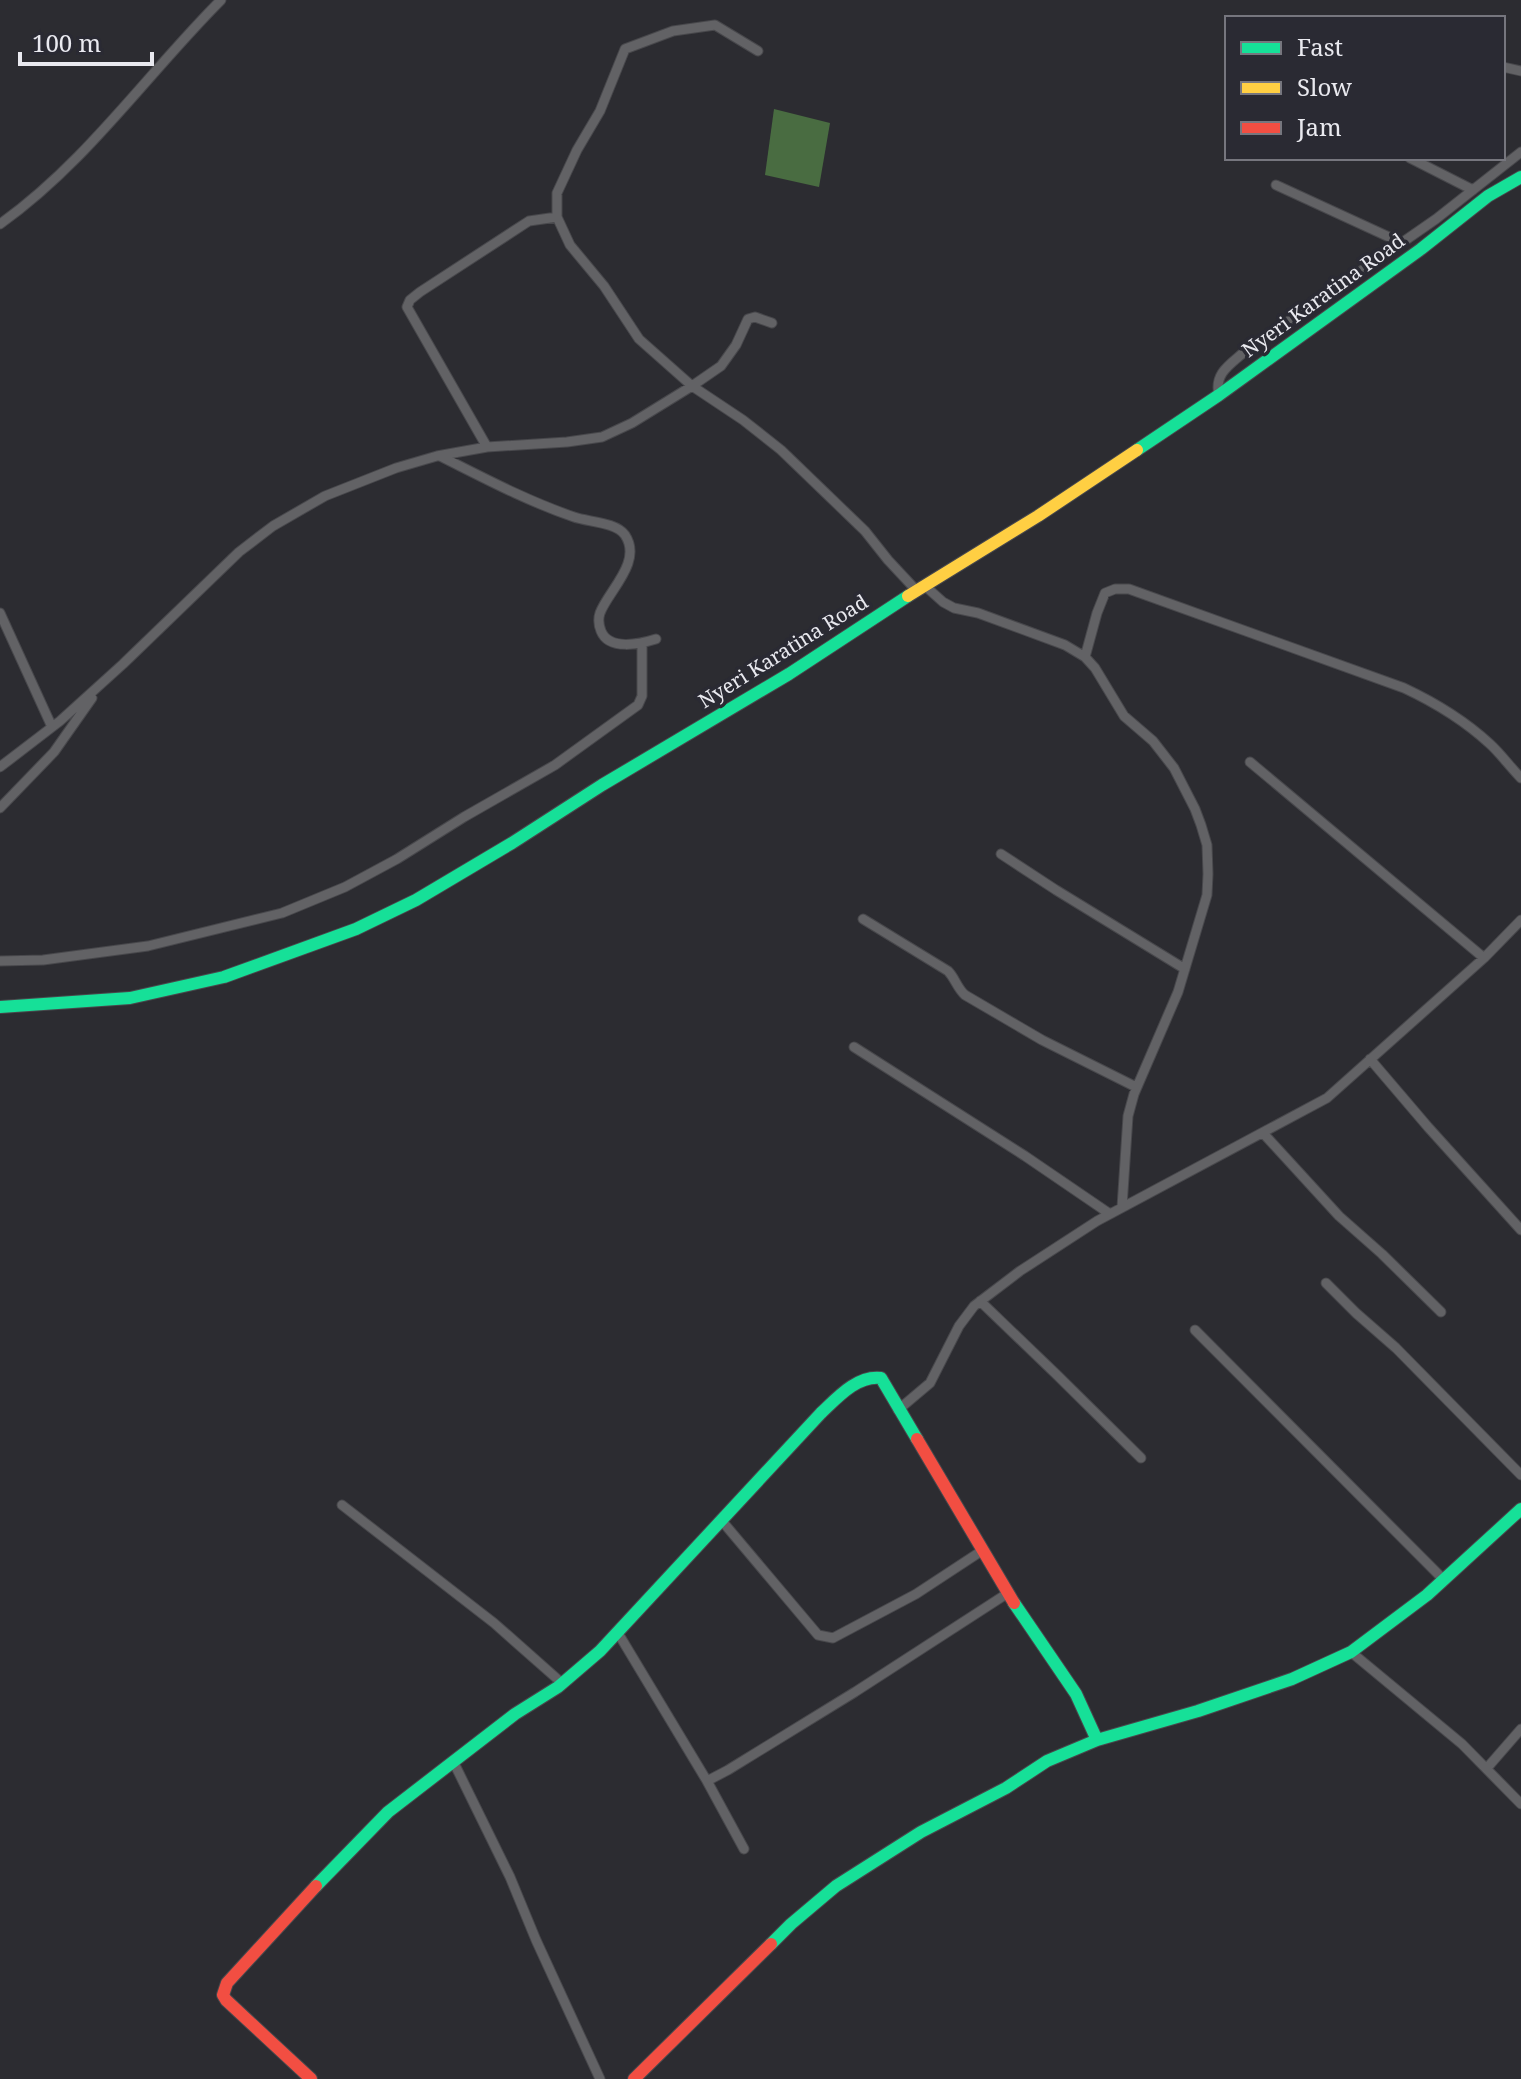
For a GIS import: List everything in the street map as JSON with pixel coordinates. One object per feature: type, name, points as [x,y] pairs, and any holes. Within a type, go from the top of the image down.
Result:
[{"type":"main road","name":"Nyeri Karatina Road","points":[[0,1007],[130,998],[224,977],[356,929],[416,900],[789,674],[920,587],[1038,516],[1219,395],[1421,249],[1488,196],[1521,177]]},
{"type":"main road","points":[[311,2079],[226,2000],[223,1991],[227,1983],[388,1812],[515,1714],[563,1684],[600,1651],[821,1413],[867,1378],[881,1378],[1008,1593],[1076,1694],[1097,1740]]},
{"type":"main road","points":[[634,2079],[791,1924],[836,1886],[921,1832],[1006,1788],[1047,1761],[1097,1740],[1198,1711],[1292,1679],[1351,1652],[1406,1612],[1521,1509]]},
{"type":"street","points":[[0,224],[20,210],[73,161],[221,0]]},
{"type":"street","points":[[758,51],[715,25],[673,31],[625,49],[600,111],[557,193],[557,217],[570,245],[604,286],[639,339],[692,386],[743,420],[808,475],[865,531],[888,560],[920,587],[954,608],[978,613],[1065,645],[1085,657],[1124,716],[1153,741],[1174,768],[1195,809],[1207,845],[1207,895],[1185,969],[1136,1087],[1128,1116],[1122,1207]]},
{"type":"street","points":[[1219,395],[1219,377],[1243,353],[1402,243],[1521,152]]},
{"type":"street","points":[[1414,160],[1473,190]]},
{"type":"street","points":[[1276,185],[1402,243]]},
{"type":"street","points":[[487,447],[407,307],[420,292],[529,221],[557,217]]},
{"type":"street","points":[[0,767],[103,682],[239,552],[273,526],[325,496],[396,468],[440,456],[487,447],[602,437],[632,423],[721,366],[736,345],[748,319],[755,317],[772,323]]},
{"type":"street","points":[[440,456],[528,499],[576,518],[614,527],[625,535],[629,561],[600,614],[599,626],[603,637],[609,642],[642,643],[656,639]]},
{"type":"street","points":[[1085,657],[1105,593],[1129,589],[1404,688],[1463,720],[1493,746],[1521,778]]},
{"type":"street","points":[[0,613],[3,626],[52,727]]},
{"type":"street","points":[[0,961],[43,960],[148,946],[282,913],[345,887],[555,765],[638,705],[642,696],[642,643]]},
{"type":"street","points":[[0,808],[54,752],[103,682]]},
{"type":"street","points":[[1250,762],[1484,958]]},
{"type":"street","points":[[1001,854],[1185,969]]},
{"type":"street","points":[[863,919],[937,962],[954,977],[965,995],[1042,1040],[1136,1087]]},
{"type":"street","points":[[898,1410],[930,1383],[965,1315],[980,1301],[1020,1271],[1110,1214],[1327,1098],[1484,958],[1521,920]]},
{"type":"street","points":[[854,1047],[1110,1214]]},
{"type":"street","points":[[1370,1059],[1521,1230]]},
{"type":"street","points":[[1263,1133],[1339,1216],[1441,1312]]},
{"type":"street","points":[[1326,1283],[1396,1348],[1521,1475]]},
{"type":"street","points":[[980,1301],[1141,1458]]},
{"type":"street","points":[[1195,1330],[1444,1580]]},
{"type":"street","points":[[342,1505],[494,1623],[563,1684]]},
{"type":"street","points":[[722,1521],[818,1635],[833,1638],[916,1594],[983,1550]]},
{"type":"street","points":[[707,1781],[855,1692],[1008,1593]]},
{"type":"street","points":[[618,1633],[744,1849]]},
{"type":"street","points":[[1351,1652],[1487,1768],[1521,1804]]},
{"type":"street","points":[[1487,1768],[1521,1729]]},
{"type":"street","points":[[453,1761],[510,1877],[600,2079]]},
{"type":"shaded area","points":[[774,109],[830,123],[819,187],[765,175]]},
{"type":"traffic: fast","points":[[1137,450],[1219,395],[1421,249],[1488,196],[1521,177]]},
{"type":"traffic: fast","points":[[0,1007],[130,998],[224,977],[356,929],[416,900],[512,843],[602,785],[789,674],[908,596]]},
{"type":"traffic: fast","points":[[316,1886],[388,1812],[515,1714],[558,1687],[600,1651],[821,1413],[848,1389],[864,1380],[881,1378],[917,1439]]},
{"type":"traffic: fast","points":[[771,1944],[836,1886],[921,1832],[1006,1788],[1047,1761],[1097,1740],[1198,1711],[1292,1679],[1351,1652],[1427,1595],[1521,1509]]},
{"type":"traffic: fast","points":[[1014,1603],[1076,1694],[1097,1740]]},
{"type":"traffic: slow","points":[[908,596],[1038,516],[1137,450]]},
{"type":"traffic: jam","points":[[917,1439],[1014,1603]]},
{"type":"traffic: jam","points":[[311,2079],[223,1995],[227,1983],[316,1886]]},
{"type":"traffic: jam","points":[[634,2079],[771,1944]]}]
